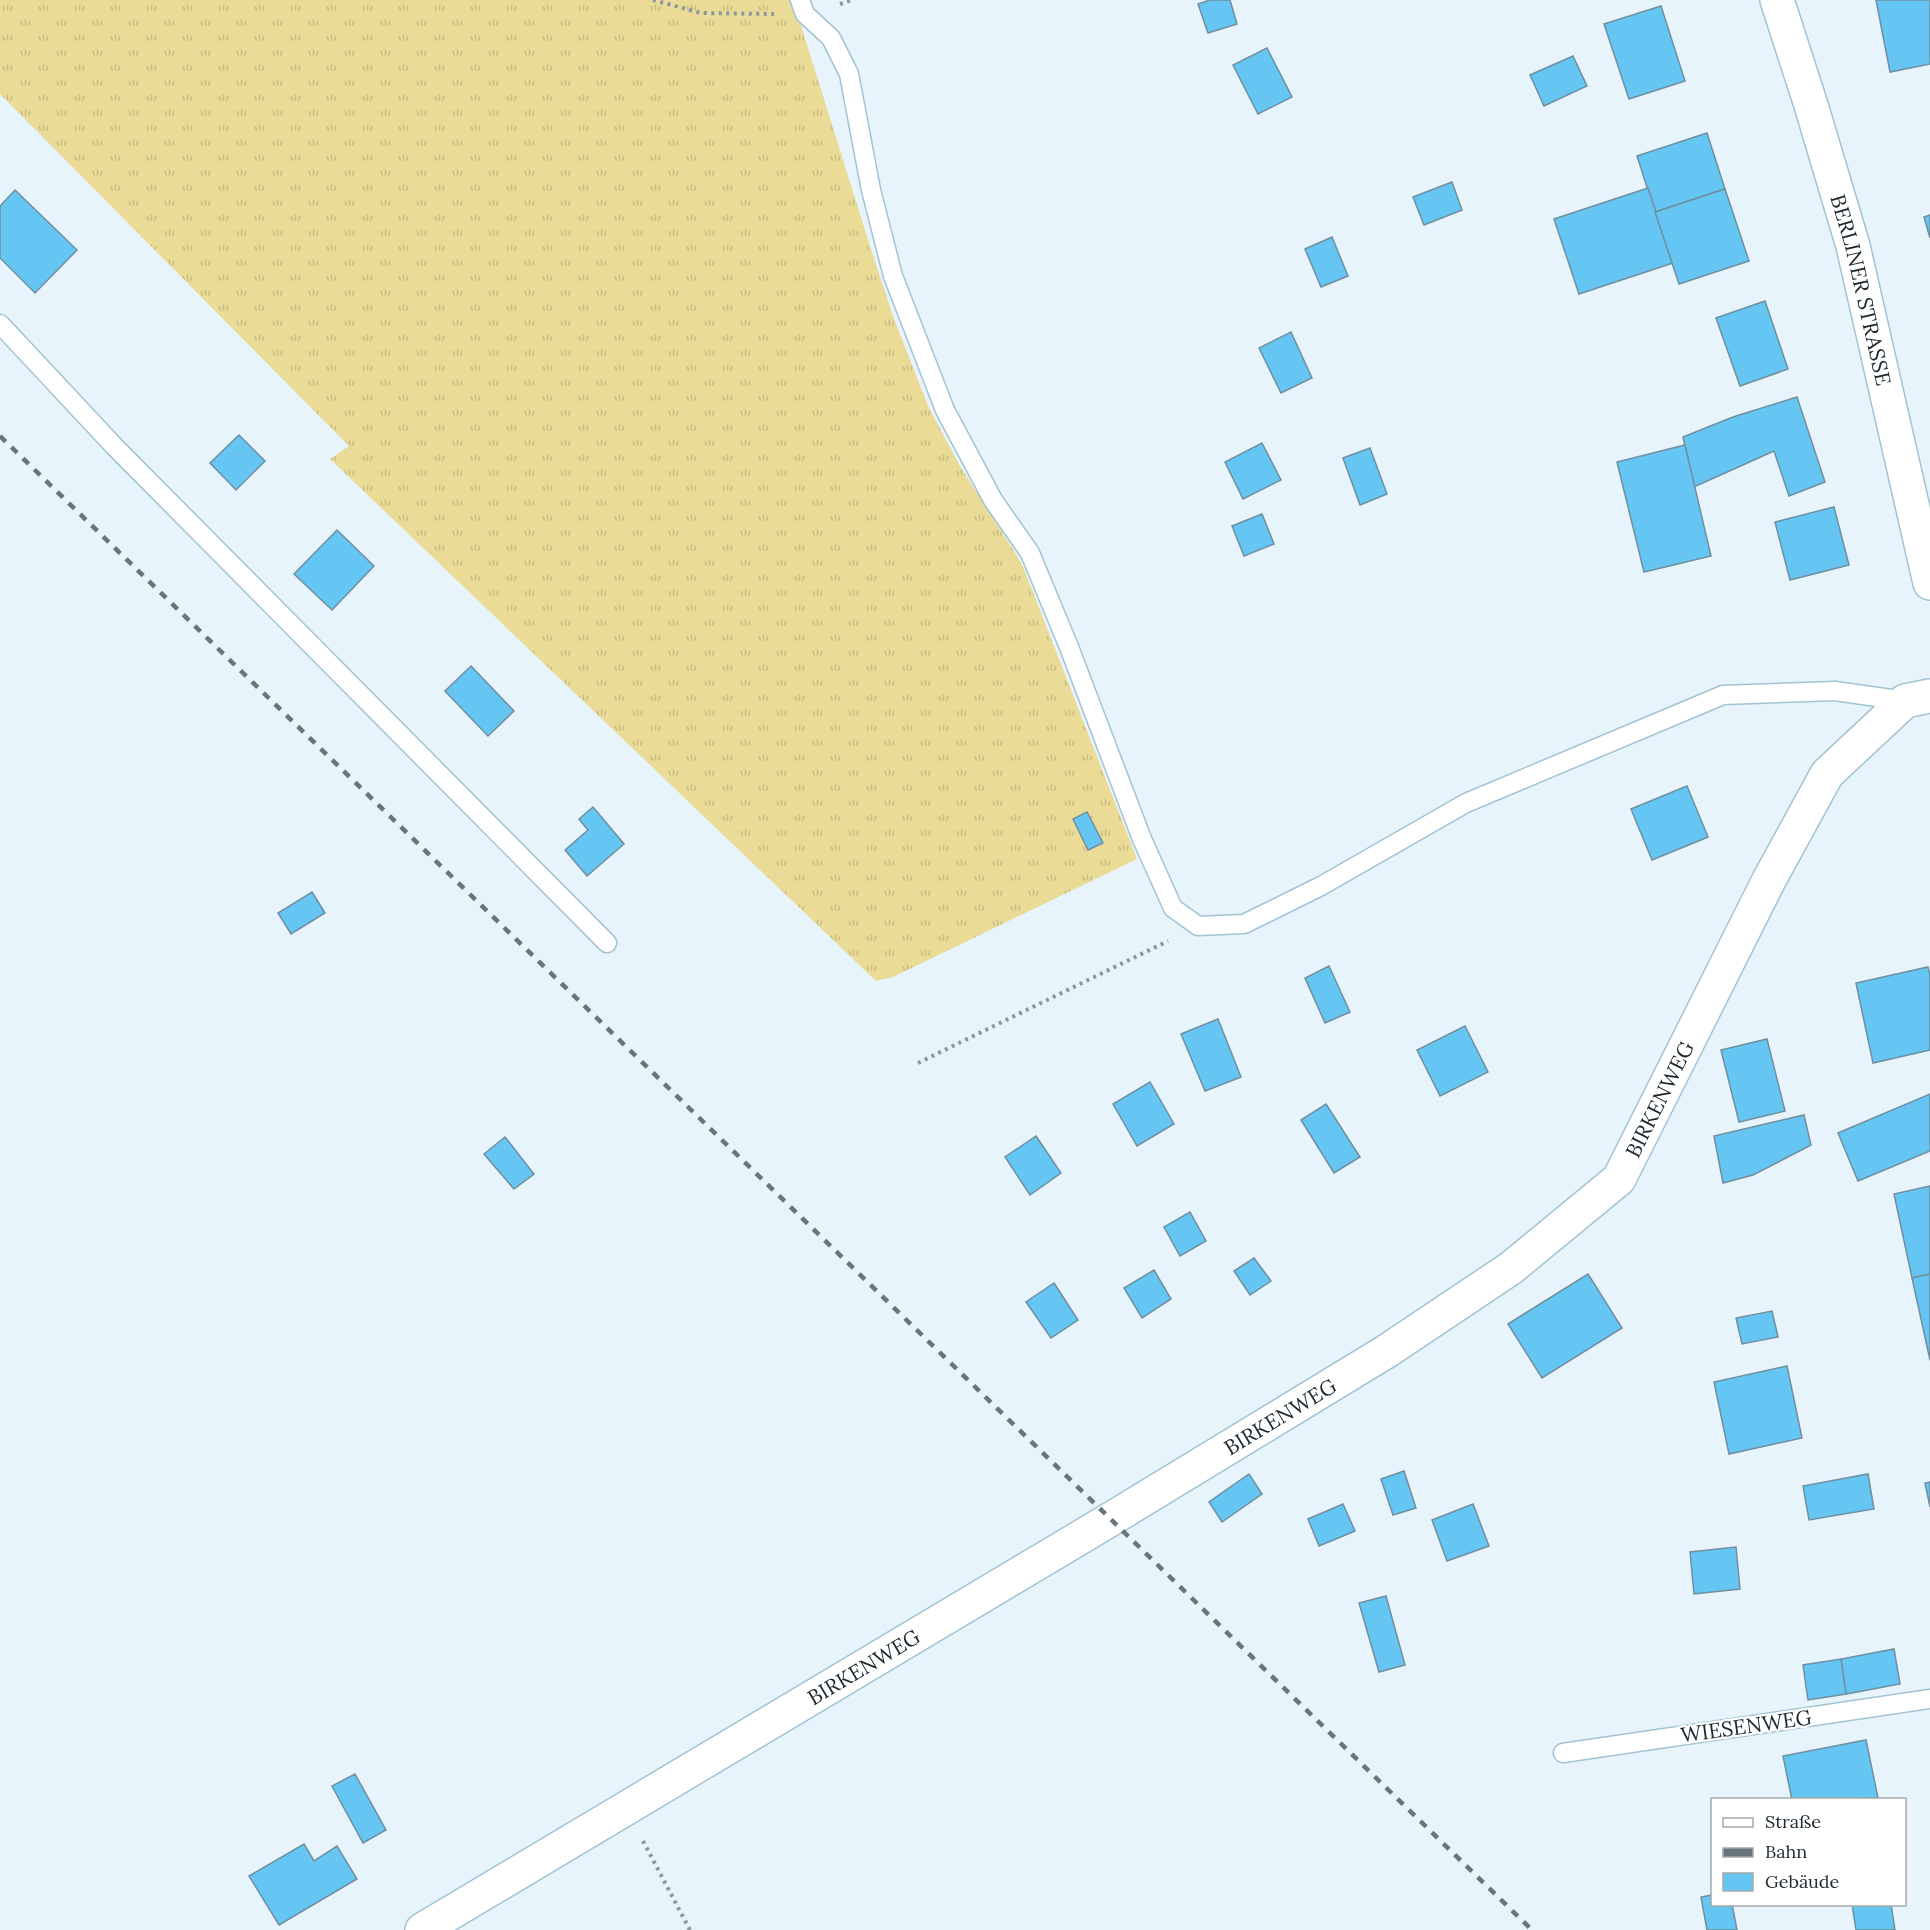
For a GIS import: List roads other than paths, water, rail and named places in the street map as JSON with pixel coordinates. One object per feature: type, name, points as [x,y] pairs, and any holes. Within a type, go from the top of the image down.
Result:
[{"type":"street","name":"BERLINER STRASSE","points":[[1777,0],[1853,246],[1930,583]]},
{"type":"street","name":"BIRKENWEG","points":[[422,1930],[1111,1519],[1387,1351],[1511,1268],[1619,1179],[1769,880],[1827,774],[1918,698]]},
{"type":"lane","points":[[803,7],[831,38],[849,74],[868,178],[893,276],[945,410],[993,500],[1030,553],[1069,646],[1142,839],[1173,908],[1198,926],[1244,924],[1321,886],[1466,803],[1723,694],[1835,691],[1918,698]]},
{"type":"lane","points":[[0,324],[114,447],[607,942]]},
{"type":"lane","name":"WIESENWEG","points":[[1563,1753],[1930,1699]]},
{"type":"railway","points":[[0,436],[1532,1930]]}]
